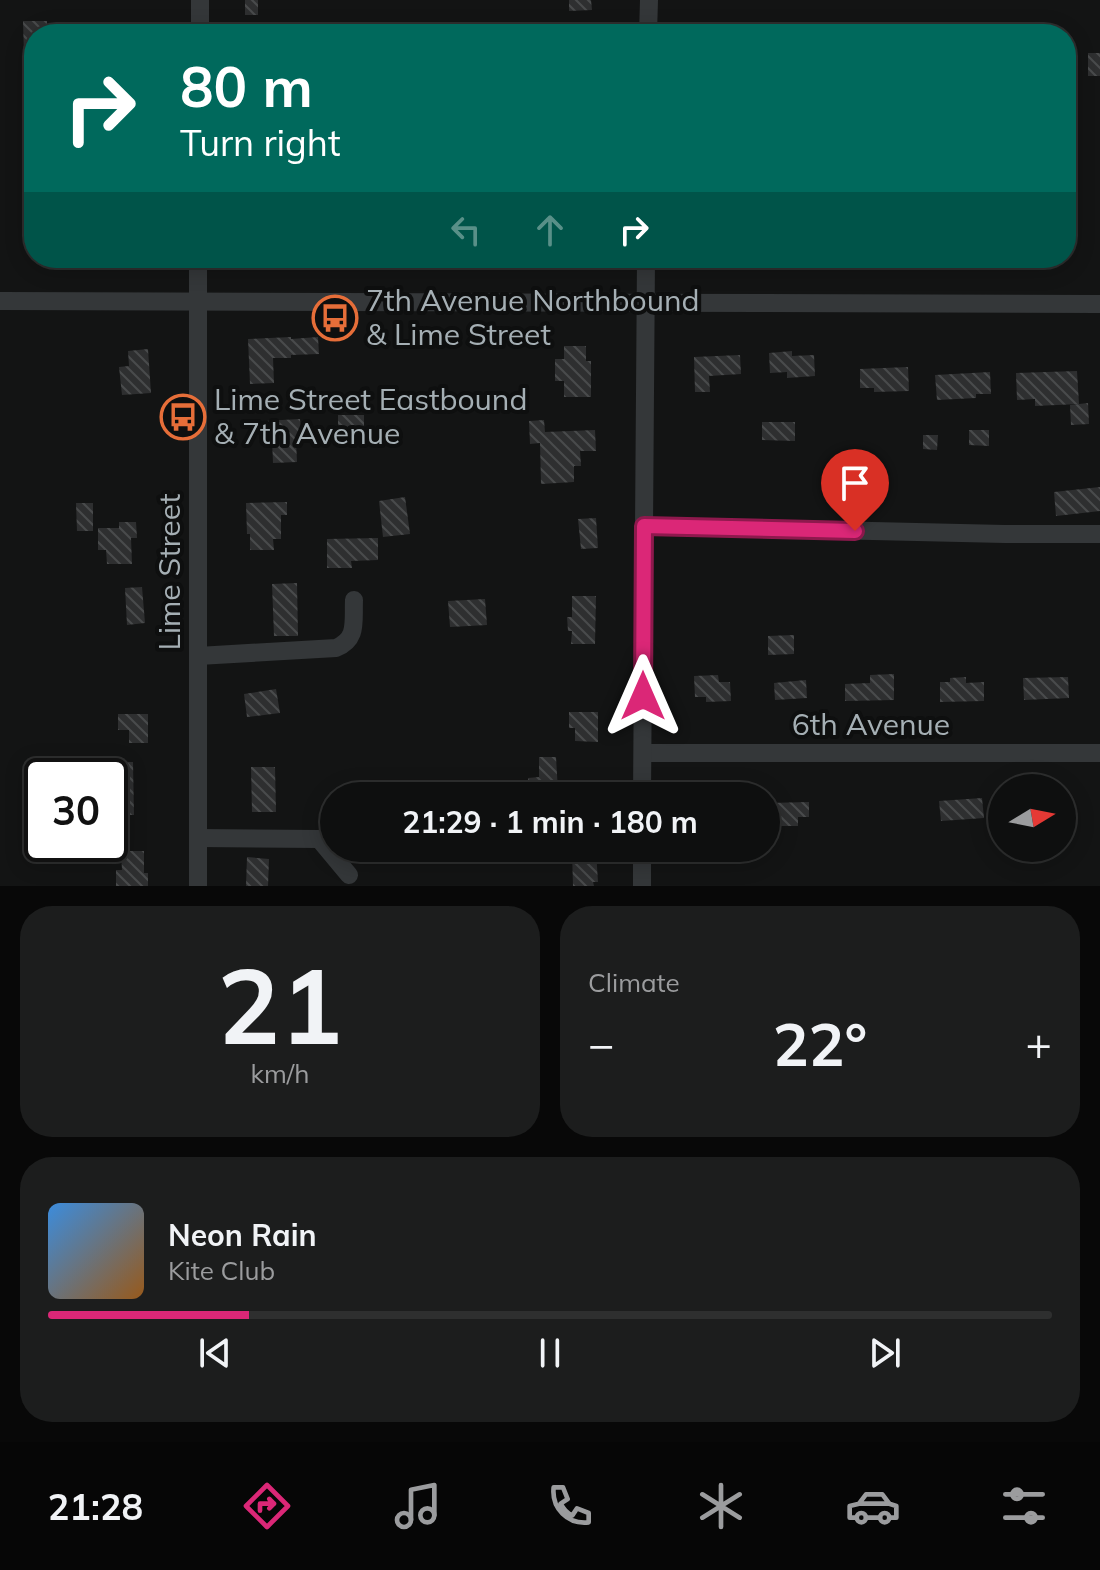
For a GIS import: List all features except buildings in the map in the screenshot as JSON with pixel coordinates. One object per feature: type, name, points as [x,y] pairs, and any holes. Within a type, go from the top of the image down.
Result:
[{"type":"street","points":[[200,0],[200,24]]},
{"type":"street","points":[[648,24],[649,0]]},
{"type":"street","name":"Lime Street","points":[[198,268],[198,886]]},
{"type":"street","points":[[642,782],[646,268]]},
{"type":"street","points":[[0,301],[1100,304]]},
{"type":"street","points":[[644,526],[1100,534]]},
{"type":"street","points":[[198,656],[336,648],[351,637],[354,600]]},
{"type":"street","name":"6th Avenue","points":[[643,753],[1100,753]]},
{"type":"street","points":[[198,838],[319,839],[349,875]]},
{"type":"street","points":[[642,862],[642,886]]},
{"type":"place","name":"7th Avenue Northbound & Lime Street","points":[[335,318]]},
{"type":"place","name":"Lime Street Eastbound & 7th Avenue","points":[[183,417]]},
{"type":"route","points":[[643,696],[644,526],[855,531]]}]
